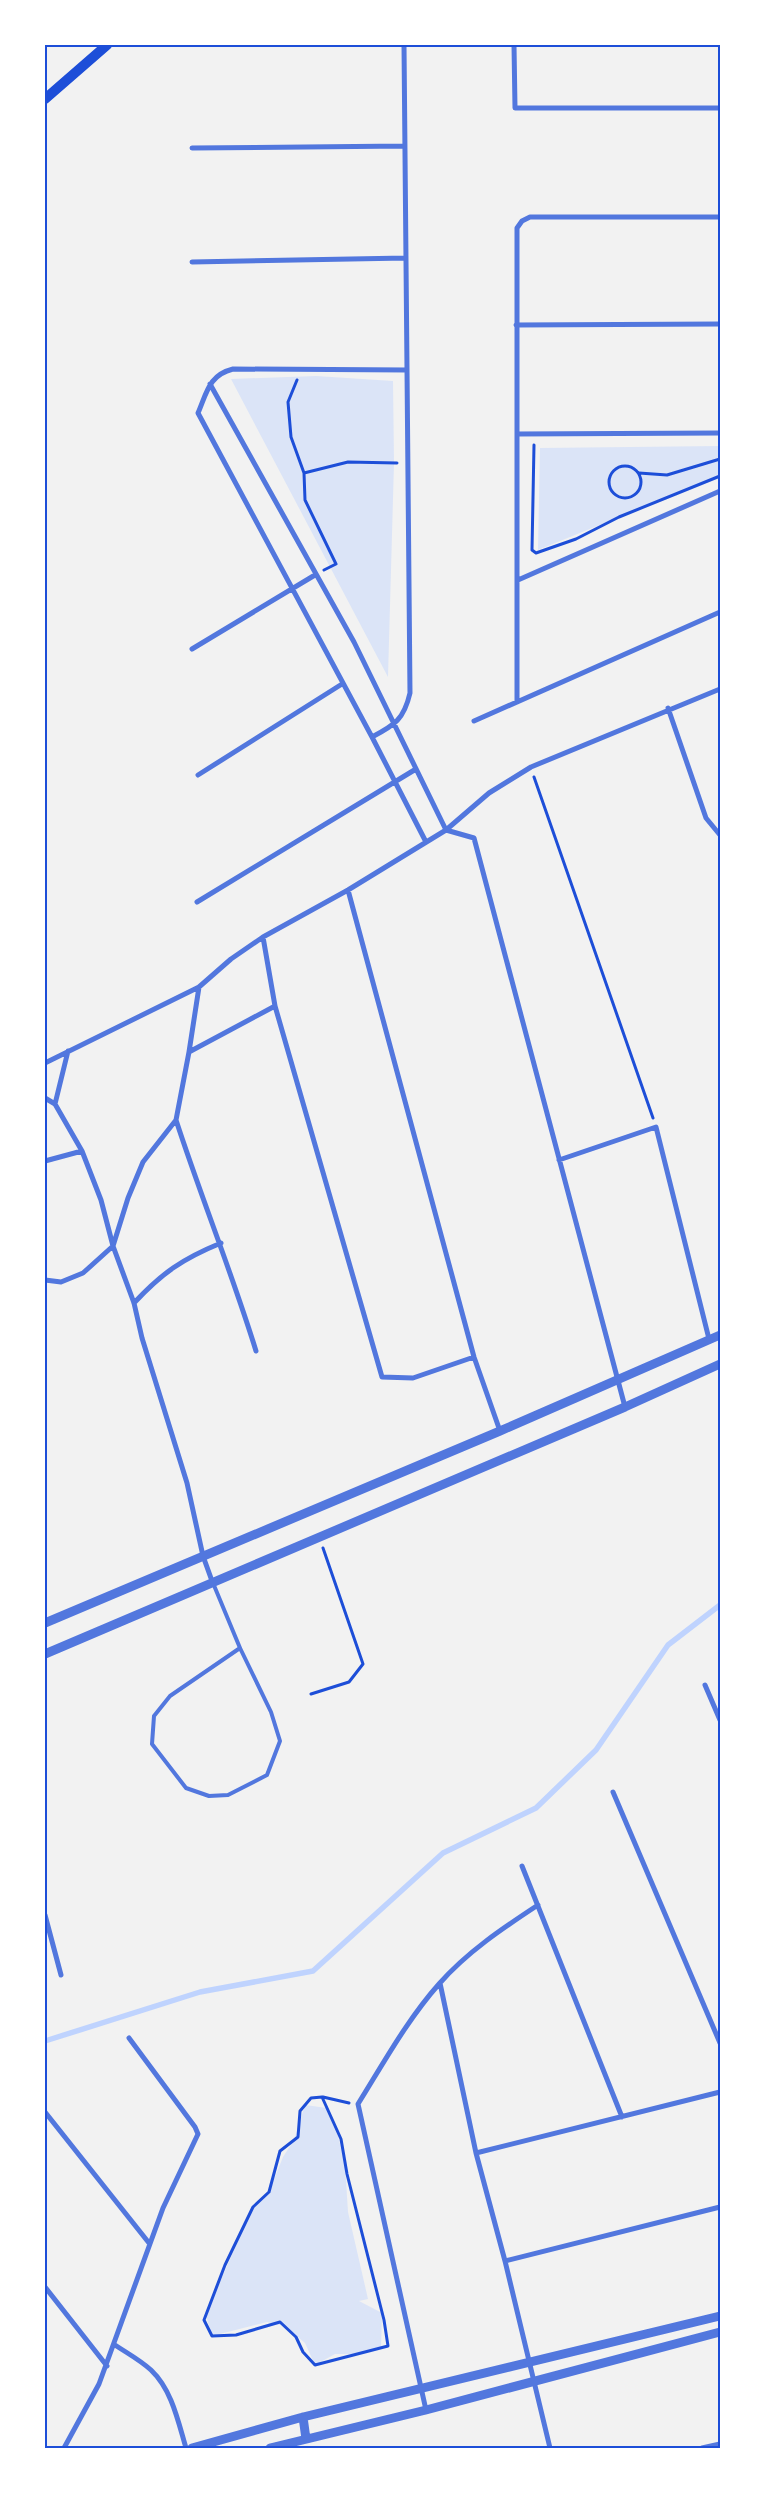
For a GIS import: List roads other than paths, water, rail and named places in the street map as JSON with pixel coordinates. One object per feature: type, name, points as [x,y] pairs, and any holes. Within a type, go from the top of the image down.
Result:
[{"type":"main road","points":[[45,99],[106,45]]},
{"type":"street","points":[[372,737],[394,725],[407,708],[410,693],[404,45]]},
{"type":"street","points":[[514,45],[515,108],[720,108]]},
{"type":"street","points":[[192,148],[405,146]]},
{"type":"street","points":[[517,702],[517,228],[522,221],[530,217],[720,217]]},
{"type":"street","points":[[192,262],[406,258]]},
{"type":"street","points":[[516,325],[720,324]]},
{"type":"street","points":[[407,370],[233,369],[220,372],[210,384],[198,413],[372,737],[426,842]]},
{"type":"street","points":[[210,384],[354,642],[446,830],[474,838],[616,1379],[625,1407]]},
{"type":"street","points":[[517,434],[720,433]]},
{"type":"street","points":[[518,580],[720,491]]},
{"type":"street","points":[[192,649],[315,575]]},
{"type":"street","points":[[474,721],[720,612]]},
{"type":"street","points":[[198,775],[342,684]]},
{"type":"street","points":[[45,1063],[199,986],[263,937],[348,890],[446,830],[489,792],[531,767],[668,708],[720,689]]},
{"type":"street","points":[[668,708],[706,818],[720,835]]},
{"type":"street","points":[[197,902],[416,769]]},
{"type":"street","points":[[348,890],[474,1357],[500,1431]]},
{"type":"street","points":[[263,937],[275,1006],[382,1377],[413,1378],[474,1357]]},
{"type":"street","points":[[45,1280],[61,1282],[83,1273],[113,1246],[128,1198],[143,1162],[176,1120],[190,1052],[199,986]]},
{"type":"street","points":[[190,1052],[275,1006]]},
{"type":"street","points":[[55,1104],[68,1051]]},
{"type":"street","points":[[45,1098],[55,1104],[82,1151],[101,1200],[113,1246],[134,1303],[142,1338],[187,1483],[203,1556],[212,1581]]},
{"type":"street","points":[[176,1120],[194,1174],[221,1243],[256,1351]]},
{"type":"street","points":[[559,1160],[656,1127],[709,1339]]},
{"type":"street","points":[[45,1161],[82,1151]]},
{"type":"street","points":[[134,1303],[155,1280],[188,1257],[221,1243]]},
{"type":"street","points":[[45,1623],[500,1431],[720,1335]]},
{"type":"street","points":[[45,1654],[212,1581],[625,1407],[720,1364]]},
{"type":"street","points":[[705,1685],[718,1710],[720,1720]]},
{"type":"street","points":[[613,1792],[720,2044]]},
{"type":"street","points":[[522,1866],[622,2117]]},
{"type":"street","points":[[426,2410],[358,2104],[412,2019],[440,1983],[488,1939],[538,1905]]},
{"type":"street","points":[[45,1915],[61,1975]]},
{"type":"street","points":[[440,1983],[476,2153],[550,2448]]},
{"type":"street","points":[[64,2448],[100,2384],[116,2345],[163,2208],[198,2134],[195,2127],[128,2038]]},
{"type":"street","points":[[476,2153],[720,2092]]},
{"type":"street","points":[[45,2112],[150,2243]]},
{"type":"street","points":[[504,2260],[720,2206]]},
{"type":"street","points":[[45,2286],[107,2366]]},
{"type":"street","points":[[192,2448],[421,2388],[717,2316],[719,2332],[426,2410],[270,2448]]},
{"type":"street","points":[[116,2345],[150,2370],[162,2384],[172,2404],[186,2448]]},
{"type":"street","points":[[303,2418],[306,2439]]},
{"type":"street","points":[[702,2448],[720,2444]]},
{"type":"lane","points":[[212,1581],[240,1648],[271,1712],[280,1740],[267,1775],[228,1795],[209,1796],[186,1788],[152,1744],[154,1716],[170,1696],[240,1648]]},
{"type":"waterway","points":[[45,2041],[200,1992],[313,1971],[443,1853],[536,1808],[596,1750],[668,1645],[720,1605]]}]
